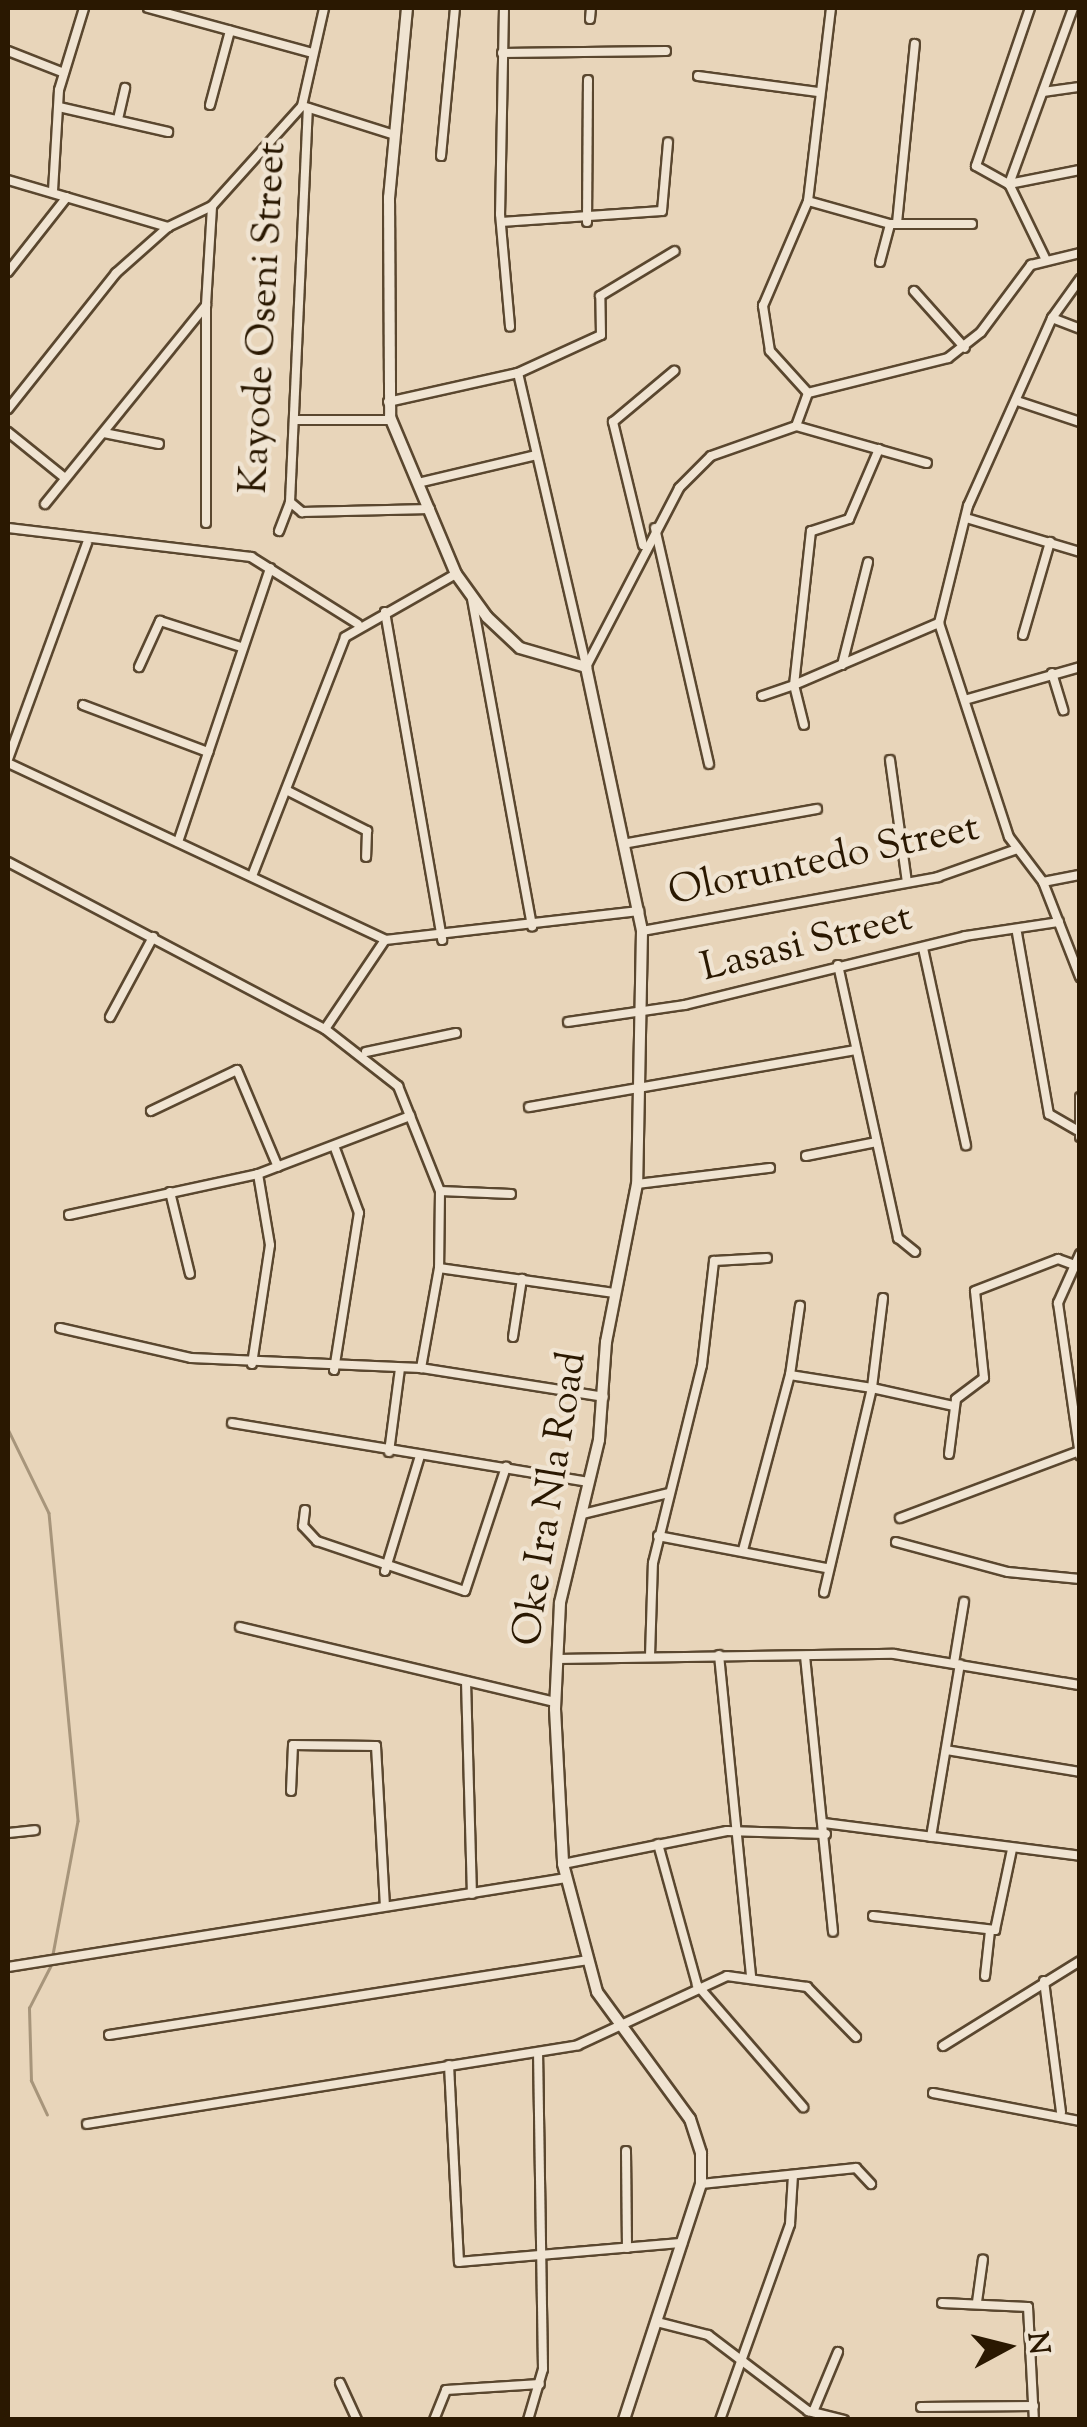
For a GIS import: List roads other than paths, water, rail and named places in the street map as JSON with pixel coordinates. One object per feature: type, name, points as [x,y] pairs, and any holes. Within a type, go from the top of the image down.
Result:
[{"type":"street","points":[[53,191],[64,73],[84,8]]},
{"type":"street","points":[[148,8],[313,53]]},
{"type":"street","points":[[8,410],[116,273],[168,226],[212,206],[305,107],[324,8]]},
{"type":"street","points":[[407,8],[395,135],[387,402],[390,420],[456,574],[471,594],[520,648],[586,668]]},
{"type":"street","points":[[441,156],[455,8]]},
{"type":"street","points":[[504,8],[501,222],[510,326]]},
{"type":"street","points":[[590,19],[591,8]]},
{"type":"street","points":[[808,393],[784,374],[763,330],[763,306],[808,201],[831,8]]},
{"type":"street","points":[[1030,8],[976,160],[980,172],[1010,184],[1080,170]]},
{"type":"street","points":[[1045,258],[1010,184],[1073,8]]},
{"type":"street","points":[[210,105],[230,31]]},
{"type":"street","points":[[880,262],[893,224],[915,44]]},
{"type":"street","points":[[8,51],[64,73]]},
{"type":"street","points":[[502,53],[666,51]]},
{"type":"street","points":[[698,76],[818,92]]},
{"type":"street","points":[[587,222],[588,80]]},
{"type":"street","points":[[1043,92],[1080,87]]},
{"type":"street","points":[[118,119],[125,88]]},
{"type":"street","points":[[59,107],[168,132]]},
{"type":"street","name":"Kayode Oseni Street","points":[[279,531],[290,502],[305,107],[395,135]]},
{"type":"street","points":[[501,222],[587,222],[662,211],[668,142]]},
{"type":"street","points":[[8,180],[168,226]]},
{"type":"street","points":[[8,272],[67,197]]},
{"type":"street","points":[[808,201],[893,224],[972,224]]},
{"type":"street","points":[[206,523],[206,304],[212,206]]},
{"type":"street","points":[[387,402],[518,374],[601,335],[600,296],[674,251]]},
{"type":"street","points":[[808,393],[965,348],[1045,258],[1080,253]]},
{"type":"street","points":[[1079,973],[1043,882],[1017,850],[939,623],[966,518],[1052,318],[1080,279]]},
{"type":"street","points":[[914,292],[965,348]]},
{"type":"street","points":[[46,504],[206,304]]},
{"type":"street","points":[[1052,318],[1080,329]]},
{"type":"street","points":[[642,545],[612,422],[674,371]]},
{"type":"street","points":[[518,374],[586,668]]},
{"type":"street","points":[[796,426],[808,393]]},
{"type":"street","points":[[1017,401],[1080,422]]},
{"type":"street","points":[[294,420],[390,420]]},
{"type":"street","points":[[586,668],[642,545],[700,462],[796,426],[927,462]]},
{"type":"street","points":[[8,432],[66,478]]},
{"type":"street","points":[[104,433],[159,444]]},
{"type":"street","points":[[804,725],[794,685],[811,530],[848,519],[879,449]]},
{"type":"street","points":[[418,483],[536,455]]},
{"type":"street","points":[[290,502],[302,512],[430,508]]},
{"type":"street","points":[[966,518],[1080,552]]},
{"type":"street","points":[[8,528],[86,542],[234,554],[270,568],[358,624]]},
{"type":"street","points":[[655,528],[708,764]]},
{"type":"street","points":[[86,542],[8,761],[386,940],[442,940],[639,911]]},
{"type":"street","points":[[1023,635],[1050,542]]},
{"type":"street","points":[[842,664],[868,562]]},
{"type":"street","points":[[178,842],[270,568]]},
{"type":"street","points":[[252,876],[358,624],[456,574]]},
{"type":"street","points":[[471,594],[532,926]]},
{"type":"street","points":[[386,612],[442,940]]},
{"type":"street","points":[[139,667],[160,621],[241,647]]},
{"type":"street","points":[[762,696],[939,623]]},
{"type":"street","points":[[968,699],[1080,667]]},
{"type":"street","name":"Oke Ira Nla Road","points":[[586,668],[628,843],[642,931],[635,1010],[637,1184],[614,1293],[604,1398],[556,1659],[563,1864],[588,1960],[616,2024],[690,2119],[701,2184],[624,2420]]},
{"type":"street","points":[[1052,673],[1063,710]]},
{"type":"street","points":[[82,705],[208,752]]},
{"type":"street","points":[[890,760],[907,882]]},
{"type":"street","points":[[286,790],[367,831],[366,857]]},
{"type":"street","points":[[628,843],[817,809]]},
{"type":"street","name":"Oloruntedo Street","points":[[642,931],[907,882],[1017,850]]},
{"type":"street","points":[[8,862],[366,1052],[410,1116],[440,1190],[439,1268],[421,1368]]},
{"type":"street","points":[[1043,882],[1080,874]]},
{"type":"street","name":"Lasasi Street","points":[[568,1022],[1059,922]]},
{"type":"street","points":[[1017,932],[1050,1114],[1078,1133]]},
{"type":"street","points":[[110,1017],[153,937]]},
{"type":"street","points":[[325,1028],[386,940]]},
{"type":"street","points":[[923,948],[966,1145]]},
{"type":"street","points":[[838,965],[898,1238],[915,1252]]},
{"type":"street","points":[[366,1052],[456,1033]]},
{"type":"street","points":[[528,1107],[635,1094],[856,1050]]},
{"type":"street","points":[[151,1111],[237,1070],[278,1166]]},
{"type":"street","points":[[1078,1133],[1080,1098]]},
{"type":"street","points":[[69,1215],[258,1174],[335,1148],[410,1116]]},
{"type":"street","points":[[806,1156],[877,1142]]},
{"type":"street","points":[[334,1370],[359,1213],[335,1148]]},
{"type":"street","points":[[637,1184],[770,1168]]},
{"type":"street","points":[[252,1364],[270,1244],[258,1174]]},
{"type":"street","points":[[440,1190],[511,1194]]},
{"type":"street","points":[[170,1192],[190,1274]]},
{"type":"street","points":[[900,1518],[1079,1453],[1076,1391],[1058,1303],[1072,1264],[1080,1254]]},
{"type":"street","points":[[650,1656],[658,1536],[702,1365],[714,1261],[767,1258]]},
{"type":"street","points":[[949,1454],[953,1406],[984,1378],[980,1285],[1058,1259],[1072,1264]]},
{"type":"street","points":[[439,1268],[614,1293]]},
{"type":"street","points":[[513,1337],[522,1279]]},
{"type":"street","points":[[824,1592],[826,1568],[872,1388],[883,1298]]},
{"type":"street","points":[[743,1550],[790,1375],[800,1306]]},
{"type":"street","points":[[60,1328],[252,1364],[334,1370],[421,1368],[604,1398]]},
{"type":"street","points":[[389,1452],[400,1370]]},
{"type":"street","points":[[790,1375],[953,1406]]},
{"type":"street","points":[[232,1423],[389,1452],[589,1482]]},
{"type":"street","points":[[385,1571],[420,1456]]},
{"type":"street","points":[[304,1510],[303,1526],[317,1541],[385,1571],[469,1590],[506,1467]]},
{"type":"street","points":[[583,1514],[670,1493]]},
{"type":"street","points":[[658,1536],[826,1568]]},
{"type":"street","points":[[896,1542],[1080,1579]]},
{"type":"street","points":[[931,1837],[964,1602]]},
{"type":"street","points":[[240,1627],[555,1702]]},
{"type":"street","points":[[556,1659],[720,1655],[957,1663],[1080,1685]]},
{"type":"street","points":[[720,1655],[752,1977]]},
{"type":"street","points":[[805,1656],[833,1932]]},
{"type":"street","points":[[466,1681],[472,1894]]},
{"type":"street","points":[[291,1790],[293,1745],[376,1746],[385,1906]]},
{"type":"street","points":[[946,1750],[1080,1772]]},
{"type":"street","points":[[824,1823],[1080,1856]]},
{"type":"street","points":[[8,1833],[34,1830]]},
{"type":"street","points":[[563,1864],[737,1832],[826,1834]]},
{"type":"street","points":[[658,1844],[696,1985],[803,2107]]},
{"type":"street","points":[[985,1976],[990,1931],[1001,1921],[1012,1849]]},
{"type":"street","points":[[8,1967],[566,1878]]},
{"type":"street","points":[[873,1916],[990,1931]]},
{"type":"street","points":[[108,2035],[588,1960]]},
{"type":"street","points":[[944,2046],[1080,1960]]},
{"type":"street","points":[[87,2124],[538,2054],[616,2024],[696,1985],[752,1977],[807,1987],[856,2037]]},
{"type":"street","points":[[1044,1982],[1061,2112]]},
{"type":"street","points":[[528,2420],[540,2384],[538,2054]]},
{"type":"street","points":[[448,2065],[458,2262],[541,2259],[682,2243]]},
{"type":"street","points":[[934,2093],[1061,2112],[1080,2120]]},
{"type":"street","points":[[626,2152],[627,2248]]},
{"type":"street","points":[[701,2184],[856,2168],[871,2184]]},
{"type":"street","points":[[720,2420],[790,2224],[793,2176]]},
{"type":"street","points":[[978,2302],[984,2260]]},
{"type":"street","points":[[942,2303],[978,2302],[1033,2313],[1034,2420]]},
{"type":"street","points":[[657,2322],[708,2335],[809,2414],[844,2420]]},
{"type":"street","points":[[809,2414],[838,2352]]},
{"type":"street","points":[[340,2382],[357,2420]]},
{"type":"street","points":[[434,2420],[446,2390],[540,2384]]},
{"type":"street","points":[[921,2407],[1034,2406]]},
{"type":"waterway","points":[[8,1429],[49,1513],[78,1821],[53,1955]]},
{"type":"waterway","points":[[47,2115],[31,2081],[29,2008],[52,1963]]}]
